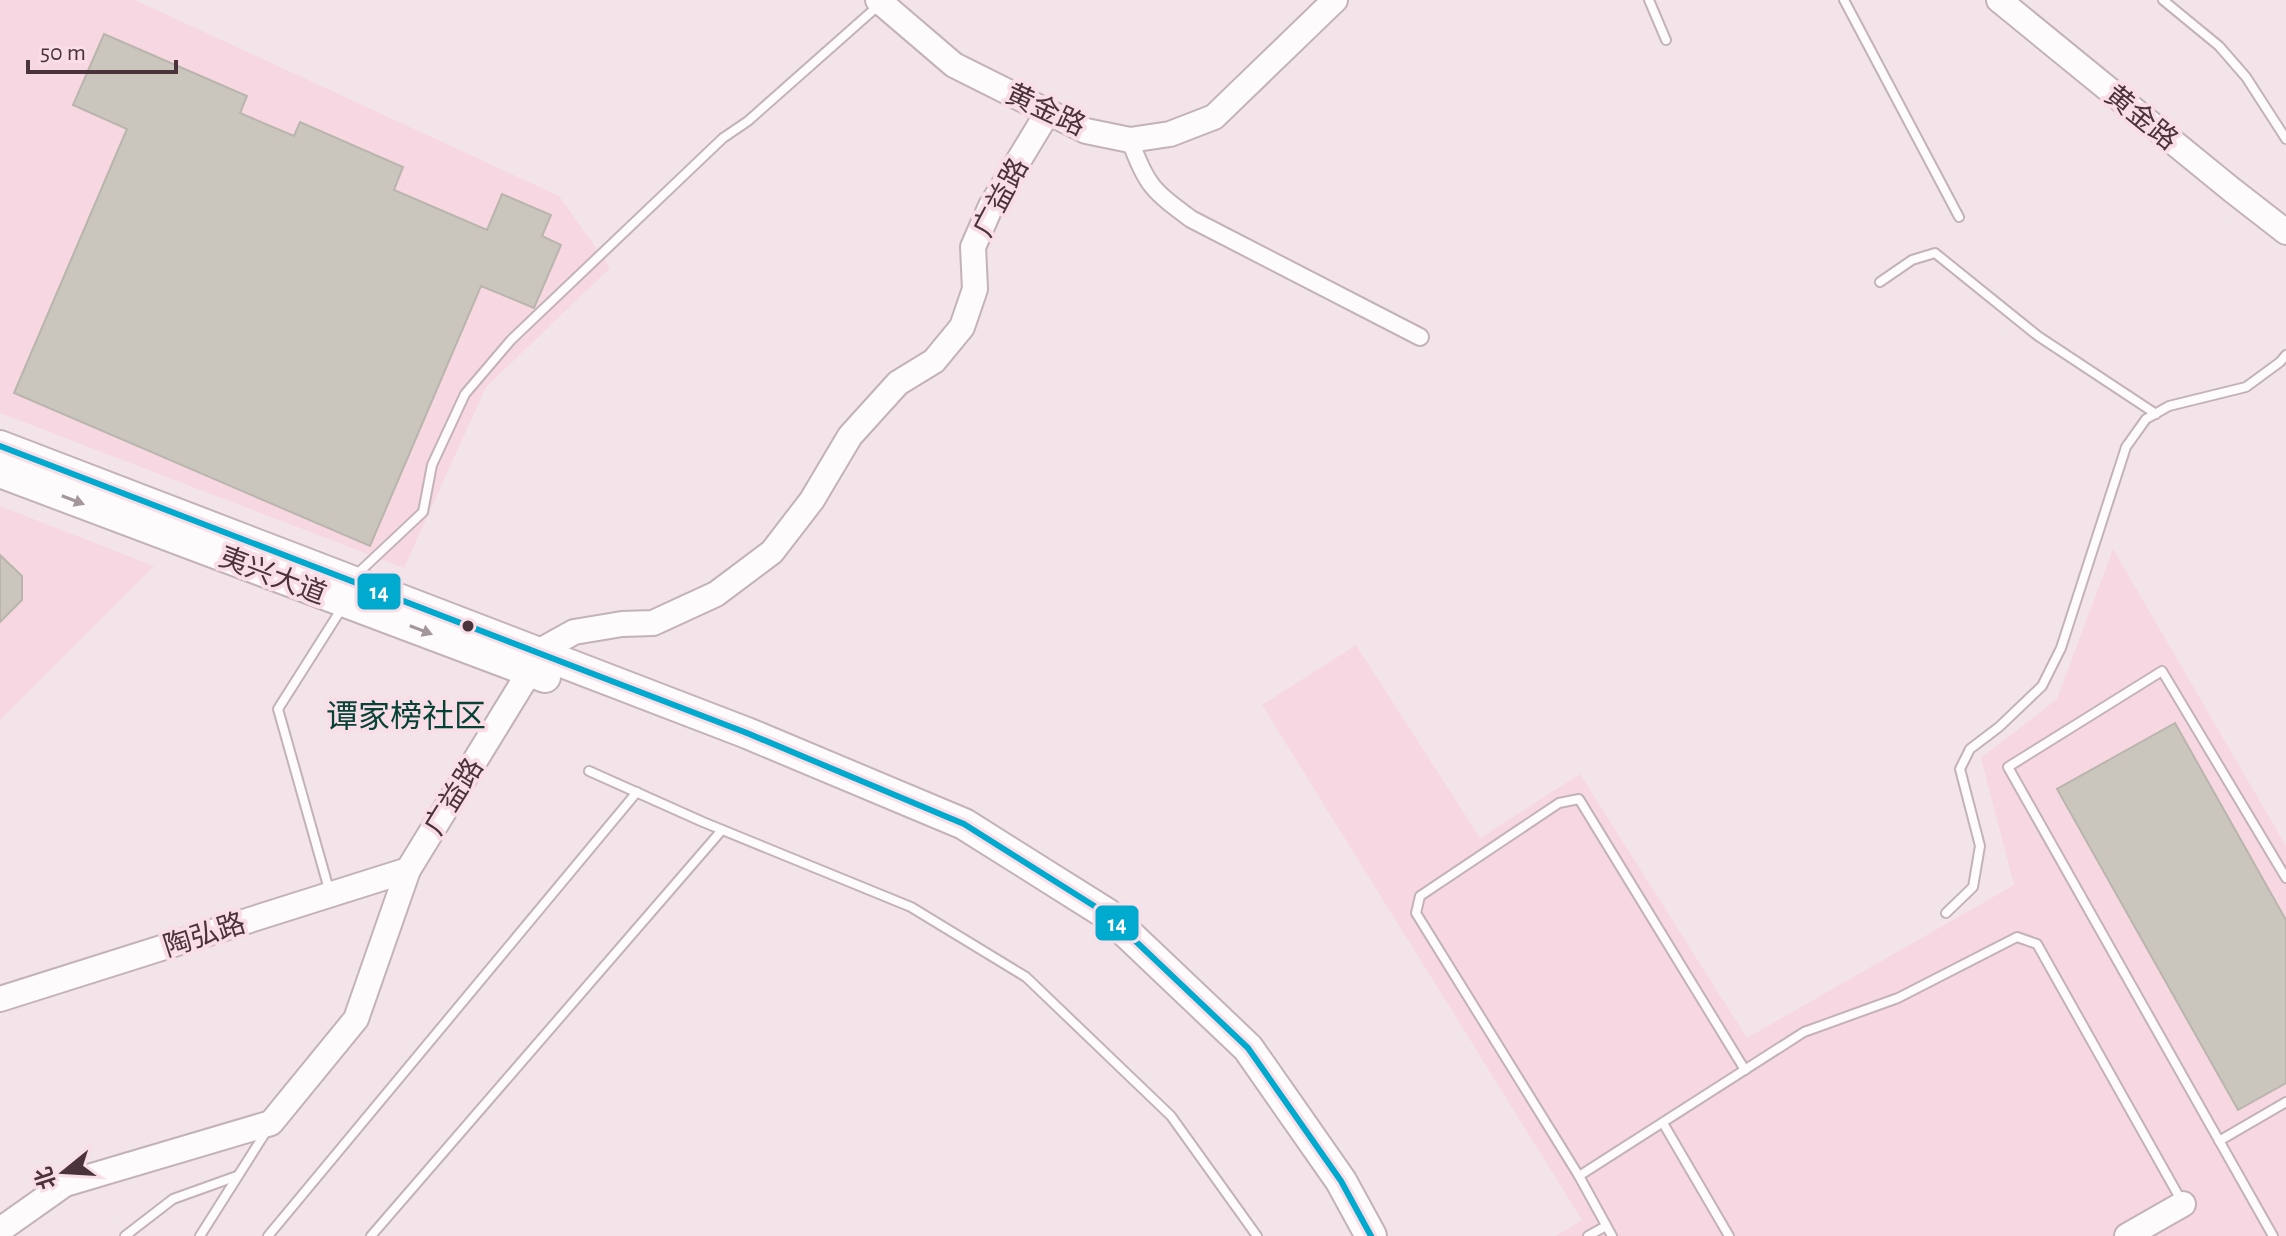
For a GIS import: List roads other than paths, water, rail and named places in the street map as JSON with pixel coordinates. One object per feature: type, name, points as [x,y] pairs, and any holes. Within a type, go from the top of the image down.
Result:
[{"type":"highway","name":"夷兴大道","points":[[0,446],[349,591],[534,662],[955,841],[1096,929],[1234,1060],[1326,1191],[1350,1236]]},
{"type":"highway","name":"夷兴大道","points":[[0,472],[349,591]]},
{"type":"highway","name":"夷兴大道","points":[[534,662],[747,733],[964,824],[1107,914],[1248,1048],[1341,1181],[1371,1236]]},
{"type":"street","name":"黄金路","points":[[879,2],[954,65],[1086,131],[1130,140],[1170,134],[1214,117],[1335,0]]},
{"type":"street","name":"黄金路","points":[[1999,0],[2286,232]]},
{"type":"street","name":"广益路","points":[[271,1123],[356,1019],[408,870],[534,662],[574,632],[622,624],[653,623],[716,594],[772,552],[812,500],[850,436],[898,383],[934,361],[962,327],[975,289],[973,247],[991,206],[1048,112]]},
{"type":"street","points":[[1130,140],[1142,174],[1160,196],[1191,219],[1420,337]]},
{"type":"street","name":"陶弘路","points":[[0,999],[408,870]]},
{"type":"street","points":[[0,1230],[65,1184],[271,1123]]},
{"type":"street","points":[[2127,1236],[2183,1204]]},
{"type":"lane","points":[[1649,0],[1666,40]]},
{"type":"lane","points":[[1844,0],[1959,217]]},
{"type":"lane","points":[[2163,0],[2219,46],[2246,77],[2286,139]]},
{"type":"lane","points":[[330,894],[278,709],[349,591],[423,512],[432,465],[465,394],[511,340],[723,138],[748,121],[879,2]]},
{"type":"lane","points":[[1880,282],[1912,260],[1935,253],[2038,336],[2156,414]]},
{"type":"lane","points":[[1946,913],[1973,887],[1980,846],[1960,769],[1970,749],[1999,727],[2042,686],[2061,648],[2126,447],[2146,419],[2169,406],[2246,387],[2286,355]]},
{"type":"lane","points":[[2273,1236],[2008,767],[2162,671],[2286,878]]},
{"type":"lane","points":[[589,771],[722,830],[911,907],[1026,977],[1171,1116],[1257,1236]]},
{"type":"lane","points":[[268,1236],[637,792]]},
{"type":"lane","points":[[1612,1236],[1579,1176],[1416,913],[1420,896],[1559,803],[1579,799],[1745,1070]]},
{"type":"lane","points":[[371,1236],[722,830]]},
{"type":"lane","points":[[1579,1176],[1804,1032],[1898,998],[2017,937],[2037,944],[2183,1204]]},
{"type":"lane","points":[[2219,1141],[2286,1102]]},
{"type":"lane","points":[[200,1236],[271,1123]]},
{"type":"lane","points":[[1663,1123],[1729,1236]]},
{"type":"lane","points":[[125,1236],[173,1199],[238,1176]]},
{"type":"lane","points":[[1588,1236],[1606,1226]]},
{"type":"district","name":"谭家榜社区","points":[[406,716]]}]
